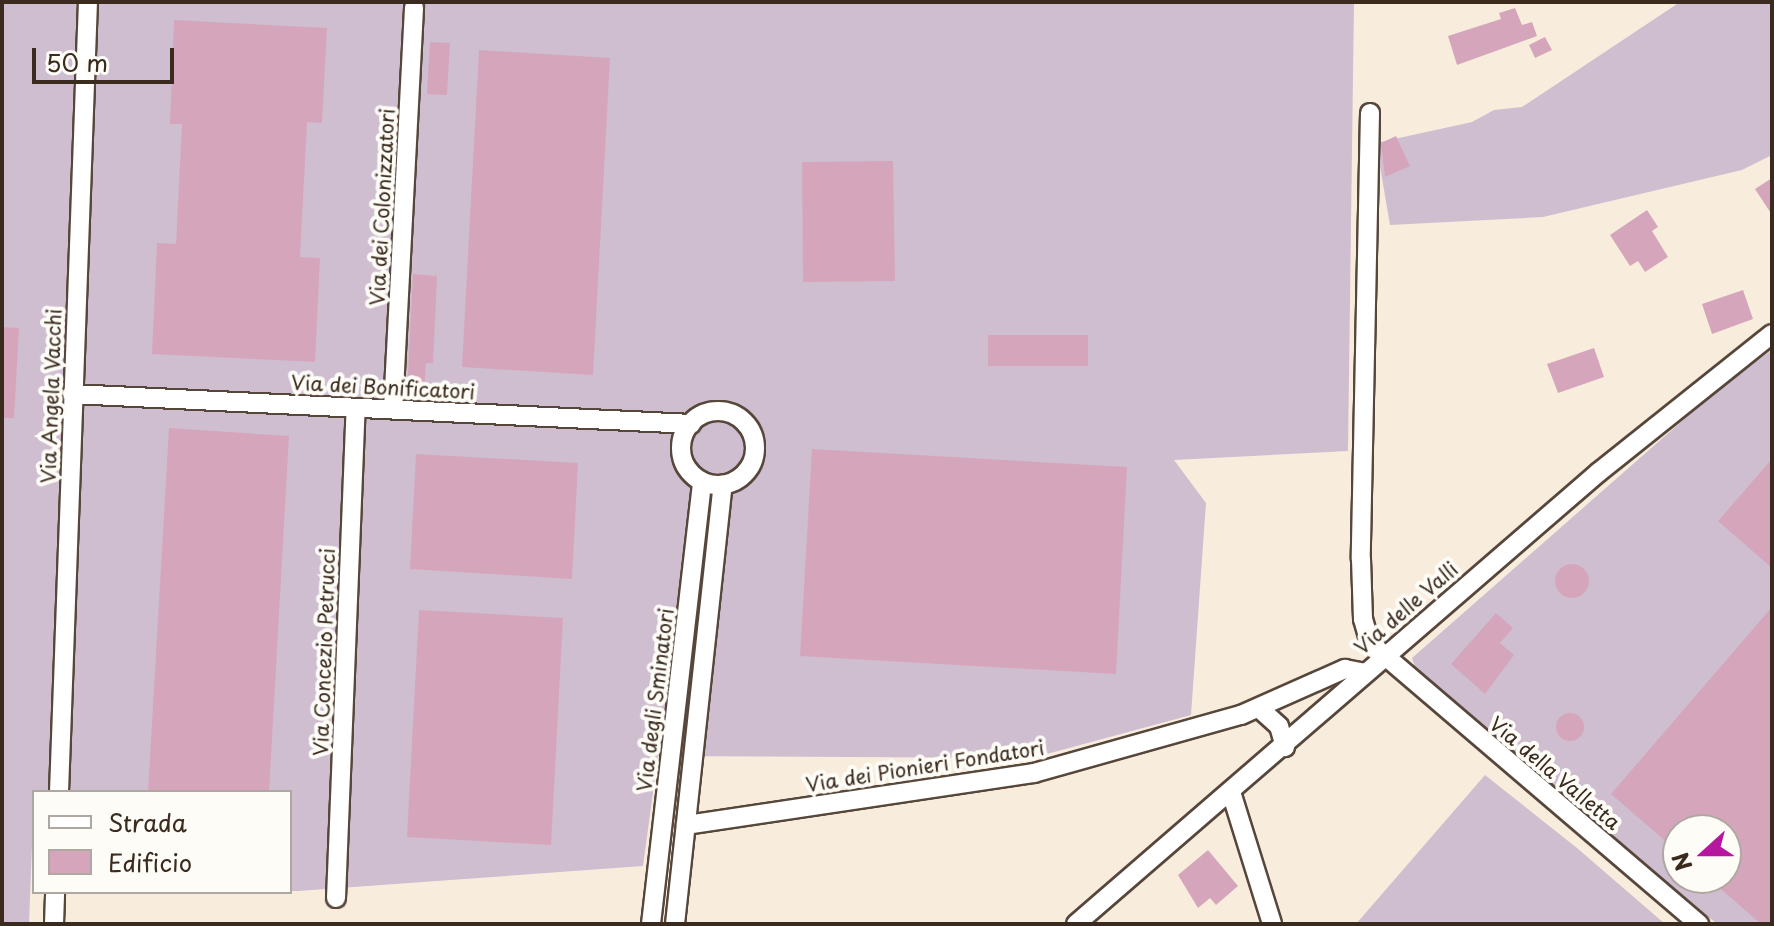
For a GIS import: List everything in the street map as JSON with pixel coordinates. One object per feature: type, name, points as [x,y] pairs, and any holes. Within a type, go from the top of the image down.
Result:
[{"type":"street","name":"Via Angela Vacchi","points":[[59,790],[88,2]]},
{"type":"street","name":"Via dei Colonizzatori","points":[[393,409],[414,8]]},
{"type":"street","points":[[1370,113],[1361,600],[1370,643],[1383,656]]},
{"type":"street","name":"Via delle Valli","points":[[1076,924],[1285,747],[1383,656],[1644,435],[1772,334]]},
{"type":"street","name":"Via dei Bonificatori","points":[[72,394],[691,424]]},
{"type":"street","name":"Via Concezio Petrucci","points":[[336,898],[356,408]]},
{"type":"street","points":[[725,412],[737,417],[753,437],[752,462],[736,481],[723,485],[702,482],[682,455],[691,424],[701,416],[725,412]]},
{"type":"street","name":"Via degli Sminatori","points":[[651,924],[702,482]]},
{"type":"street","points":[[675,924],[723,485]]},
{"type":"street","name":"Via della Valletta","points":[[1383,656],[1699,924]]},
{"type":"street","name":"Via dei Pionieri Fondatori","points":[[686,825],[1009,778],[1260,709],[1345,669],[1365,673]]},
{"type":"street","points":[[1260,709],[1279,726],[1285,747]]},
{"type":"street","points":[[1231,792],[1272,924]]},
{"type":"street","points":[[54,924],[55,894]]},
{"type":"shaded area","points":[[2,2],[1354,2],[1348,451],[1174,460],[1206,503],[1191,715],[1032,758],[658,756],[643,866],[298,891],[292,891],[292,790],[32,790],[29,924],[2,924]]},
{"type":"shaded area","points":[[1680,2],[1772,2],[1772,155],[1742,170],[1543,217],[1390,225],[1376,143],[1472,122],[1494,110],[1522,107]]},
{"type":"shaded area","points":[[1772,350],[1772,924],[1717,924],[1682,894],[1742,894],[1742,814],[1662,814],[1662,877],[1415,667],[1412,658],[1722,386]]},
{"type":"shaded area","points":[[1485,775],[1577,848],[1665,924],[1356,924]]},
{"type":"building","points":[[1515,8],[1522,25],[1532,22],[1537,36],[1457,65],[1448,36],[1501,19],[1499,13]]},
{"type":"building","points":[[174,20],[327,28],[322,123],[307,122],[300,257],[320,258],[315,362],[152,354],[157,243],[176,244],[182,124],[170,124]]},
{"type":"building","points":[[1545,37],[1552,50],[1535,58],[1529,45]]},
{"type":"building","points":[[430,42],[450,43],[447,95],[427,94]]},
{"type":"building","points":[[479,50],[610,58],[593,375],[462,367]]},
{"type":"building","points":[[1396,136],[1410,166],[1385,177],[1381,143]]},
{"type":"building","points":[[893,161],[895,281],[803,282],[802,162]]},
{"type":"building","points":[[1772,178],[1772,215],[1755,189]]},
{"type":"building","points":[[1647,210],[1658,227],[1652,231],[1668,257],[1645,272],[1638,261],[1630,266],[1610,235]]},
{"type":"building","points":[[413,274],[437,276],[433,363],[426,363],[424,392],[407,392]]},
{"type":"building","points":[[1743,290],[1753,319],[1712,334],[1702,304]]},
{"type":"building","points":[[2,327],[19,328],[14,418],[2,418]]},
{"type":"building","points":[[988,335],[1088,335],[1088,366],[988,366]]},
{"type":"building","points":[[1594,348],[1604,377],[1558,393],[1547,364]]},
{"type":"building","points":[[169,428],[289,436],[269,790],[148,790]]},
{"type":"building","points":[[812,449],[1127,467],[1116,674],[800,656]]},
{"type":"building","points":[[416,454],[578,463],[572,579],[410,569]]},
{"type":"building","points":[[1772,459],[1772,568],[1718,521]]},
{"type":"building","points":[[1572,564],[1584,569],[1589,581],[1584,593],[1572,598],[1560,593],[1555,581],[1560,569]]},
{"type":"building","points":[[1772,607],[1772,924],[1761,924],[1726,894],[1742,894],[1742,814],[1662,814],[1662,838],[1611,794]]},
{"type":"building","points":[[419,610],[563,618],[551,845],[407,837]]},
{"type":"building","points":[[1496,613],[1513,628],[1500,643],[1514,655],[1485,694],[1451,664]]},
{"type":"building","points":[[1570,713],[1580,717],[1584,727],[1580,737],[1570,741],[1560,737],[1556,727],[1560,717]]},
{"type":"building","points":[[1208,850],[1238,886],[1216,905],[1210,898],[1198,908],[1178,875]]}]
